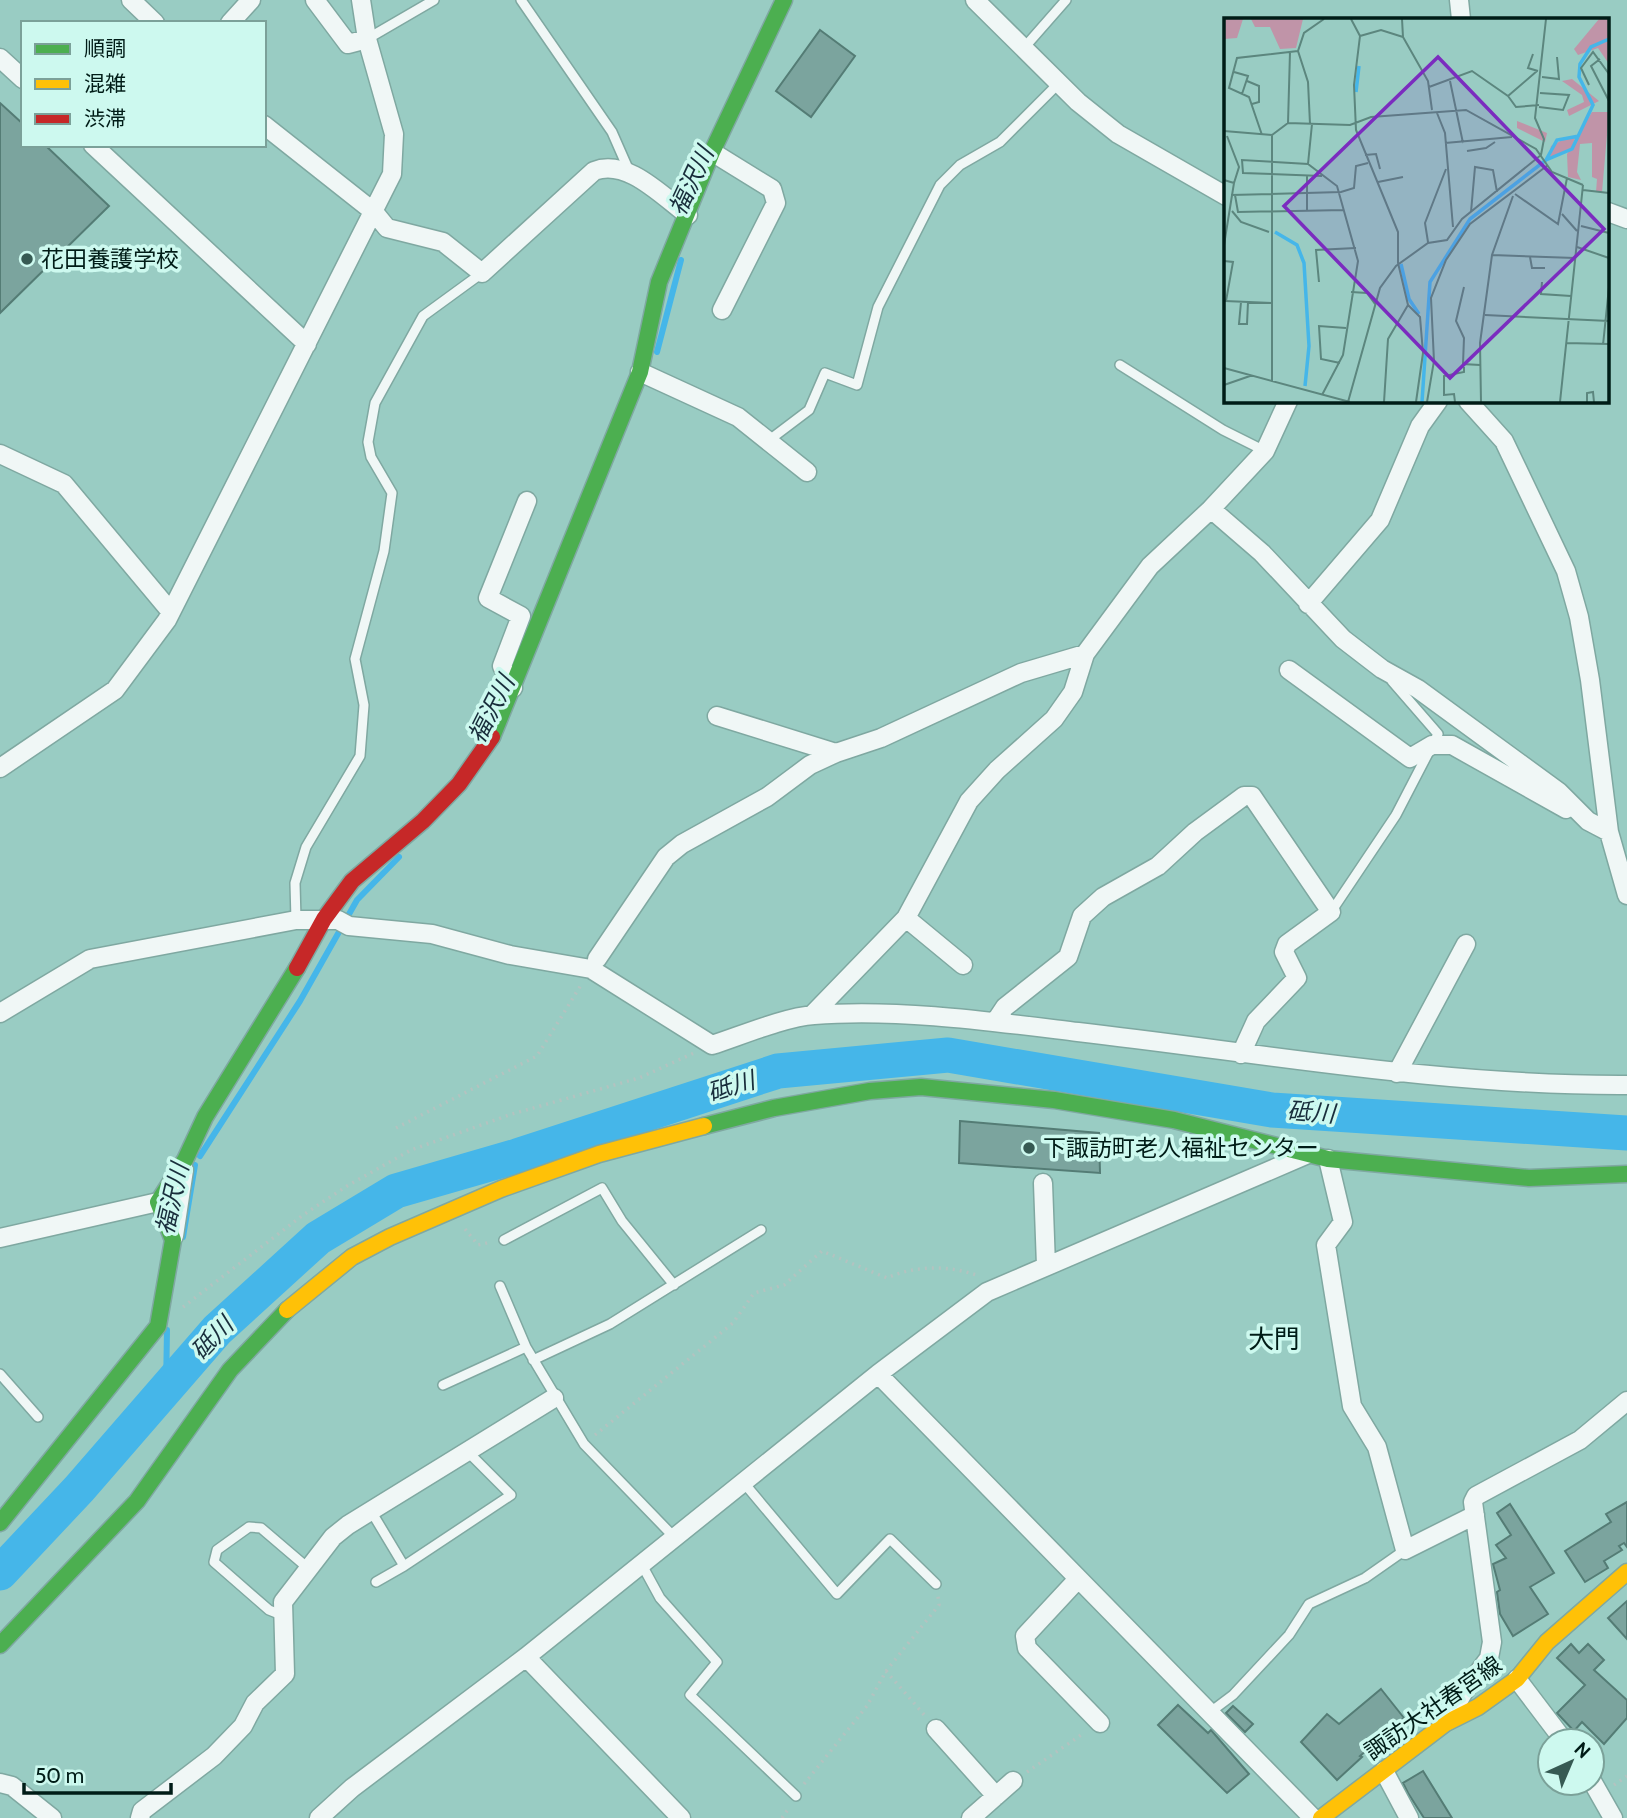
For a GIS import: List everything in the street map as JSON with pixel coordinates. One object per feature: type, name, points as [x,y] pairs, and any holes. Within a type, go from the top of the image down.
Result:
[{"type":"street","points":[[131,0],[153,21]]},
{"type":"street","points":[[232,21],[251,0]]},
{"type":"street","points":[[315,0],[348,44],[368,39]]},
{"type":"street","points":[[0,768],[115,690],[171,612],[392,174],[394,134],[368,39],[361,0]]},
{"type":"street","points":[[0,1238],[158,1202],[185,1160],[205,1117],[284,993],[337,922],[352,881],[423,821],[458,784],[487,747],[640,372],[659,282],[712,152],[784,0]]},
{"type":"street","points":[[975,0],[1058,84],[1118,134],[1224,195]]},
{"type":"street","points":[[1459,0],[1461,18]]},
{"type":"street","points":[[0,58],[21,77]]},
{"type":"street","points":[[266,127],[374,212],[387,229],[443,242],[482,274],[594,171],[606,166],[629,173],[688,215]]},
{"type":"street","points":[[103,148],[306,344]]},
{"type":"street","points":[[712,152],[772,189],[776,203],[722,310]]},
{"type":"street","points":[[1610,213],[1627,219]]},
{"type":"street","points":[[640,372],[737,417],[807,472]]},
{"type":"street","points":[[811,1015],[906,918],[969,802],[997,770],[1054,719],[1073,692],[1085,654],[1150,566],[1211,509],[1265,451],[1288,402]]},
{"type":"street","points":[[1308,604],[1380,520],[1420,426],[1437,402]]},
{"type":"street","points":[[1469,402],[1504,441],[1566,571],[1579,617],[1590,680],[1609,832],[1627,895]]},
{"type":"street","points":[[0,454],[64,484],[171,612]]},
{"type":"street","points":[[513,688],[502,666],[521,616],[488,598],[527,501]]},
{"type":"street","points":[[1211,509],[1262,553],[1343,639],[1382,669],[1418,689],[1559,792],[1588,821]]},
{"type":"street","points":[[594,964],[666,857],[682,844],[767,797],[810,765],[836,752],[881,738],[1021,673],[1085,654]]},
{"type":"street","points":[[1289,670],[1410,758],[1432,745],[1452,745],[1609,832]]},
{"type":"street","points":[[717,716],[836,752]]},
{"type":"street","points":[[995,1022],[1005,1007],[1068,957],[1082,916],[1103,897],[1158,866],[1195,832],[1244,796],[1252,796],[1331,912],[1287,944],[1284,952],[1297,978],[1256,1021],[1241,1054]]},
{"type":"street","points":[[906,918],[963,965]]},
{"type":"street","points":[[0,1013],[90,959],[296,920],[337,922],[432,934],[510,955],[594,964],[712,1045],[811,1015],[906,1016],[995,1022],[1397,1073],[1556,1085],[1627,1085]]},
{"type":"street","points":[[1397,1073],[1466,944]]},
{"type":"street","points":[[0,1645],[137,1501],[230,1370],[277,1319],[352,1257],[501,1189],[599,1154],[774,1108],[870,1091],[921,1087],[1054,1100],[1174,1120],[1328,1159],[1530,1178],[1627,1174]]},
{"type":"street","points":[[319,1818],[352,1788],[526,1657],[878,1374],[987,1292],[1308,1154]]},
{"type":"street","points":[[1328,1159],[1343,1222],[1326,1245],[1352,1406],[1377,1447],[1405,1550],[1475,1515]]},
{"type":"street","points":[[0,1523],[158,1326],[185,1160]]},
{"type":"street","points":[[1043,1182],[1046,1266]]},
{"type":"street","points":[[158,1202],[173,1240]]},
{"type":"street","points":[[878,1374],[1313,1818]]},
{"type":"street","points":[[140,1818],[142,1811],[214,1756],[243,1726],[254,1703],[285,1674],[283,1602],[333,1537],[554,1398]]},
{"type":"street","points":[[1446,1723],[1463,1693],[1489,1658],[1492,1642],[1475,1515],[1476,1496],[1580,1440],[1627,1401]]},
{"type":"street","name":"諏訪大社春宮線","points":[[1321,1818],[1446,1723],[1478,1707],[1517,1679],[1547,1642],[1627,1572]]},
{"type":"street","points":[[1077,1579],[1025,1636],[1027,1648],[1100,1723]]},
{"type":"street","points":[[526,1657],[681,1818]]},
{"type":"street","points":[[1517,1679],[1553,1727]]},
{"type":"street","points":[[936,1729],[996,1796]]},
{"type":"street","points":[[1384,1771],[1409,1818]]},
{"type":"street","points":[[971,1818],[1013,1781]]},
{"type":"street","points":[[0,1783],[12,1786],[52,1818]]},
{"type":"street","points":[[1601,1797],[1613,1818]]},
{"type":"lane","points":[[368,39],[434,0]]},
{"type":"lane","points":[[521,0],[612,132],[629,173]]},
{"type":"lane","points":[[1023,49],[1066,0]]},
{"type":"lane","points":[[768,441],[808,410],[825,373],[857,385],[878,307],[940,185],[960,165],[1000,142],[1058,84]]},
{"type":"lane","points":[[296,920],[295,883],[306,847],[360,756],[364,705],[355,659],[384,551],[392,493],[372,457],[368,442],[375,403],[423,316],[482,274]]},
{"type":"lane","points":[[1120,365],[1223,430],[1265,451]]},
{"type":"lane","points":[[1331,912],[1396,815],[1437,734],[1382,669]]},
{"type":"lane","points":[[504,1240],[602,1188],[622,1221],[674,1285]]},
{"type":"lane","points":[[533,1360],[610,1324],[761,1230]]},
{"type":"lane","points":[[500,1286],[526,1347],[554,1398],[584,1444],[675,1538]]},
{"type":"lane","points":[[443,1385],[526,1347]]},
{"type":"lane","points":[[0,1374],[38,1417]]},
{"type":"lane","points":[[376,1582],[511,1495],[468,1451]]},
{"type":"lane","points":[[744,1483],[837,1594],[890,1539],[936,1584]]},
{"type":"lane","points":[[371,1511],[404,1566]]},
{"type":"lane","points":[[284,1616],[269,1610],[214,1562],[216,1550],[248,1527],[261,1528],[309,1569]]},
{"type":"lane","points":[[1209,1713],[1233,1695],[1289,1635],[1309,1604],[1365,1578],[1405,1550]]},
{"type":"lane","points":[[642,1565],[660,1598],[717,1662],[690,1695],[796,1797]]},
{"type":"path","points":[[396,1128],[537,1056],[594,964]]},
{"type":"path","points":[[158,1326],[303,1215],[346,1186],[411,1150],[512,1114],[639,1078],[712,1045]]},
{"type":"path","points":[[450,1211],[478,1245],[504,1240]]},
{"type":"path","points":[[584,1444],[733,1323],[754,1293],[784,1285],[822,1251],[887,1278],[907,1269],[960,1269],[1004,1284]]},
{"type":"path","points":[[782,1818],[815,1769],[867,1706],[886,1671],[939,1605],[936,1584]]},
{"type":"path","points":[[886,1671],[936,1729]]},
{"type":"path","points":[[1013,1781],[1100,1723]]},
{"type":"building","points":[[820,30],[855,56],[811,117],[776,91]]},
{"type":"building","name":"花田養護学校","points":[[0,103],[21,122],[21,147],[47,147],[109,206],[0,313]]},
{"type":"building","name":"下諏訪町老人福祉センター","points":[[960,1121],[1099,1133],[1100,1173],[959,1163]]},
{"type":"building","points":[[1627,1502],[1627,1547],[1624,1543],[1619,1546],[1622,1550],[1604,1561],[1608,1568],[1585,1582],[1565,1551],[1611,1522],[1606,1514]]},
{"type":"building","points":[[1510,1504],[1554,1573],[1530,1587],[1548,1614],[1513,1636],[1500,1614],[1497,1592],[1500,1590],[1493,1564],[1506,1558],[1496,1545],[1511,1535],[1497,1513]]},
{"type":"building","points":[[1627,1601],[1627,1639],[1608,1618]]},
{"type":"building","points":[[1571,1644],[1579,1653],[1588,1644],[1604,1660],[1594,1670],[1627,1700],[1627,1718],[1606,1742],[1606,1727],[1587,1727],[1582,1722],[1578,1727],[1570,1727],[1557,1713],[1585,1685],[1557,1658]]},
{"type":"building","points":[[1381,1689],[1404,1718],[1337,1780],[1301,1742],[1327,1714],[1339,1724]]},
{"type":"building","points":[[1178,1705],[1208,1733],[1211,1730],[1249,1774],[1227,1793],[1158,1725]]},
{"type":"building","points":[[1233,1706],[1253,1724],[1245,1732],[1226,1713]]},
{"type":"building","points":[[1423,1771],[1452,1818],[1424,1818],[1408,1793],[1403,1783]]},
{"type":"waterway","name":"福沢川","points":[[657,352],[681,260]]},
{"type":"waterway","name":"福沢川","points":[[200,1156],[300,1001],[357,900],[399,857]]},
{"type":"waterway","name":"砥川","points":[[0,1573],[79,1489],[217,1330],[318,1238],[396,1191],[517,1156],[778,1071],[948,1055],[1272,1110],[1627,1133]]},
{"type":"waterway","name":"福沢川","points":[[183,1237],[195,1165]]},
{"type":"waterway","name":"福沢川","points":[[166,1388],[167,1330]]},
{"type":"traffic: fast","points":[[492,737],[640,372],[659,282],[712,152],[784,0]]},
{"type":"traffic: fast","points":[[0,1523],[158,1326],[173,1240],[158,1202],[185,1160],[205,1117],[297,968]]},
{"type":"traffic: fast","points":[[704,1126],[774,1108],[870,1091],[921,1087],[1054,1100],[1174,1120],[1328,1159],[1529,1178],[1627,1174]]},
{"type":"traffic: fast","points":[[0,1645],[137,1501],[230,1370],[287,1310]]},
{"type":"traffic: slow","points":[[287,1310],[352,1257],[390,1237],[501,1189],[599,1154],[704,1126]]},
{"type":"traffic: slow","points":[[1321,1818],[1446,1723],[1478,1707],[1517,1679],[1547,1642],[1627,1572]]},
{"type":"traffic: jam","points":[[297,968],[324,919],[352,881],[423,821],[459,784],[492,737]]},
{"type":"place","name":"花田養護学校","points":[[27,259]]},
{"type":"place","name":"下諏訪町老人福祉センター","points":[[1029,1148]]},
{"type":"district","name":"大門","points":[[1274,1339]]}]
